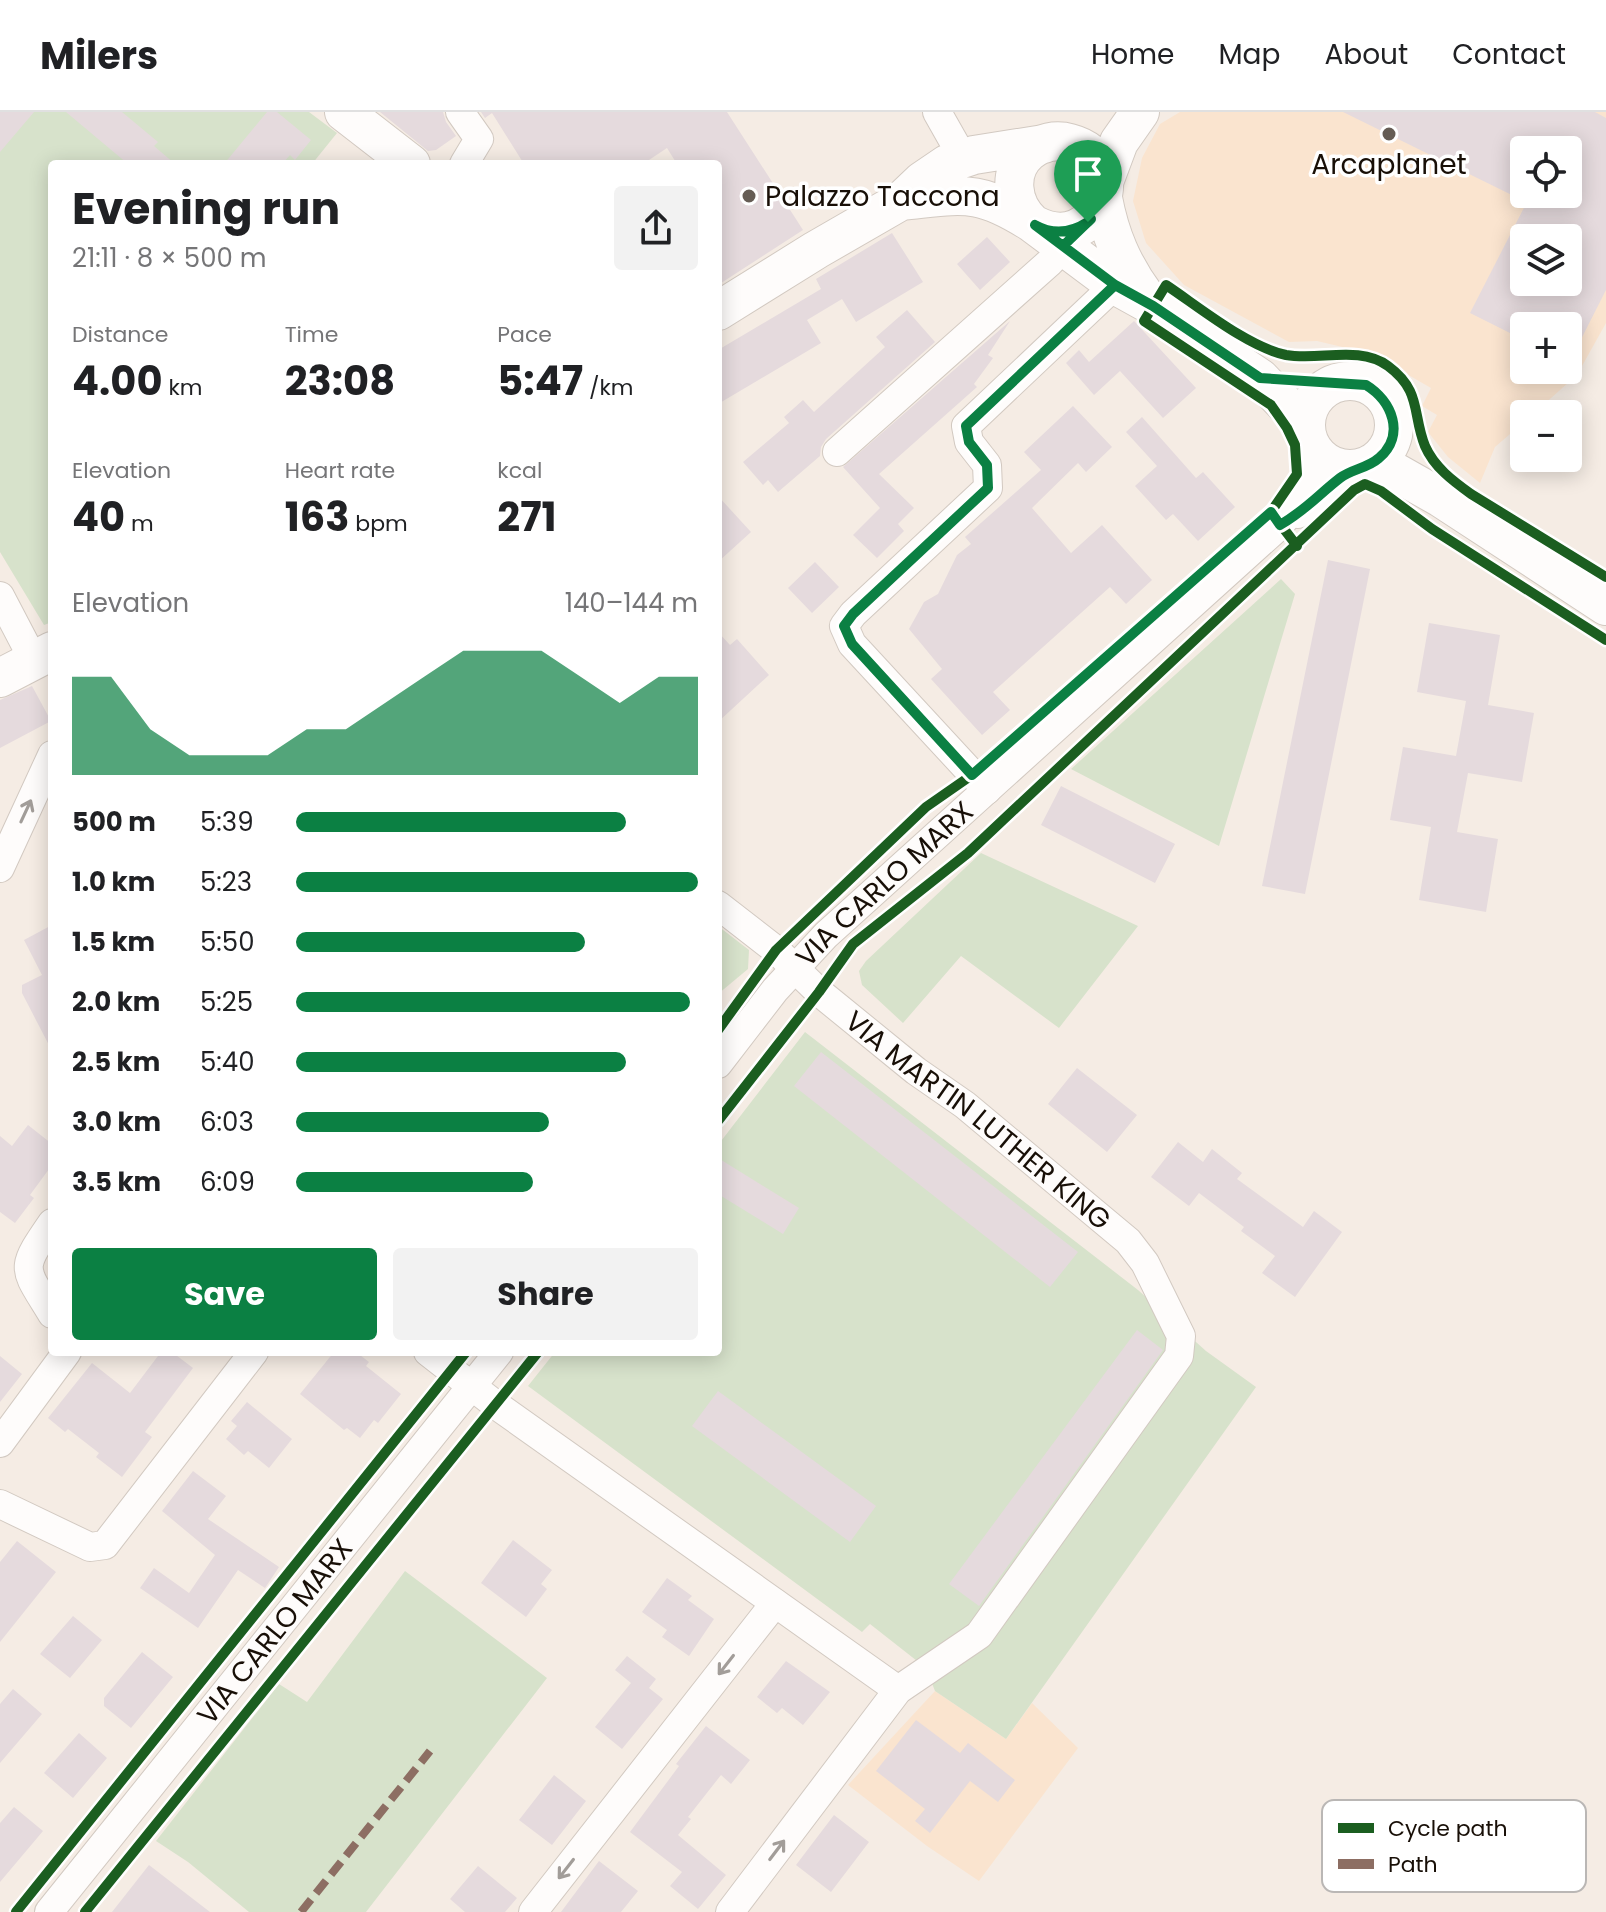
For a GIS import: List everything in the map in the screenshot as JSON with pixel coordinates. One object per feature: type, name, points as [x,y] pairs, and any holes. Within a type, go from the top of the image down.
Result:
[{"type":"street","points":[[344,112],[406,160]]},
{"type":"street","points":[[460,112],[479,139],[466,160]]},
{"type":"street","points":[[937,112],[963,158]]},
{"type":"street","points":[[837,452],[1050,262],[1043,231],[1017,203],[1016,170],[1026,155],[1046,143],[1082,112]]},
{"type":"street","points":[[1043,231],[1078,228],[1099,200],[1119,142],[1140,112]]},
{"type":"street","points":[[722,309],[901,201],[936,171],[963,158],[1066,142],[1083,148],[1095,159],[1099,200],[1109,230],[1123,263],[1153,306]]},
{"type":"street","points":[[901,201],[975,196],[995,201],[1043,231],[1115,285],[1153,306],[1260,378],[1309,436],[1326,462],[1340,468],[1388,468],[1441,498],[1606,606]]},
{"type":"street","points":[[987,790],[852,644],[844,626],[853,614],[988,488],[987,465],[969,442],[966,426],[1115,285]]},
{"type":"street","points":[[1260,378],[1366,385],[1379,393],[1388,404],[1393,419],[1393,434],[1388,448],[1377,460],[1362,467]]},
{"type":"street","points":[[1309,436],[1308,411],[1315,397],[1326,387],[1341,382]]},
{"type":"street","points":[[1393,434],[1414,469],[1441,498]]},
{"type":"street","name":"VIA CARLO MARX","points":[[722,1059],[794,969],[837,926],[1280,525],[1308,484],[1309,436]]},
{"type":"street","name":"VIA CARLO MARX","points":[[1280,525],[1307,508],[1329,487],[1362,467]]},
{"type":"street","points":[[0,596],[43,656],[0,678]]},
{"type":"street","points":[[0,868],[48,764]]},
{"type":"street","name":"VIA MARTIN LUTHER KING","points":[[722,908],[776,950],[794,969],[916,1071],[965,1105],[1128,1241],[1145,1263],[1181,1336],[1179,1356],[979,1635],[898,1690],[730,1912]]},
{"type":"street","points":[[48,1229],[30,1255],[27,1265],[31,1279],[48,1307]]},
{"type":"street","points":[[0,1443],[64,1356]]},
{"type":"street","points":[[0,1504],[90,1547],[105,1545],[251,1356]]},
{"type":"street","points":[[433,1356],[898,1690]]},
{"type":"street","name":"VIA CARLO MARX","points":[[49,1912],[496,1356]]},
{"type":"street","points":[[533,1912],[775,1603]]},
{"type":"shaded area","points":[[1180,112],[1606,112],[1606,323],[1582,366],[1582,312],[1510,312],[1510,384],[1567,384],[1549,400],[1510,400],[1510,434],[1495,447],[1480,483],[1448,457],[1428,432],[1437,415],[1422,406],[1431,388],[1372,354],[1317,341],[1289,342],[1184,285],[1146,243],[1133,201],[1142,158],[1160,124]]},
{"type":"shaded area","points":[[935,1691],[1006,1739],[1032,1703],[1078,1748],[979,1881],[927,1846],[848,1785]]},
{"type":"green space","points":[[0,112],[309,112],[337,133],[315,160],[48,160],[48,624],[44,625],[0,552]]},
{"type":"green space","points":[[1281,579],[1295,594],[1219,846],[1071,769]]},
{"type":"green space","points":[[981,853],[1138,926],[1059,1028],[961,956],[903,1023],[862,985],[859,971],[866,961]]},
{"type":"green space","points":[[722,929],[749,950],[748,969],[722,991]]},
{"type":"green space","points":[[805,1032],[1138,1290],[1206,1351],[1256,1387],[1006,1739],[935,1691],[926,1668],[870,1624],[862,1632],[528,1386],[552,1356],[722,1356],[722,1140]]},
{"type":"green space","points":[[405,1571],[547,1678],[366,1912],[249,1912],[188,1862],[156,1841],[279,1684],[307,1702]]},
{"type":"building","points":[[0,112],[34,112],[0,152]]},
{"type":"building","points":[[66,112],[122,112],[158,142],[154,146],[170,160],[123,160]]},
{"type":"building","points":[[267,112],[277,112],[311,140],[295,160],[290,155],[286,160],[227,160]]},
{"type":"building","points":[[380,112],[443,112],[456,136],[436,150],[428,151]]},
{"type":"building","name":"Palazzo Taccona","points":[[481,112],[727,112],[803,230],[722,282],[722,160],[674,160],[667,148],[649,160],[521,160],[492,113],[485,118]]},
{"type":"building","points":[[1343,112],[1595,112],[1606,118],[1606,290],[1582,337],[1582,312],[1510,312],[1510,333],[1470,313],[1510,235],[1510,296],[1582,296],[1582,224],[1516,224],[1524,208],[1582,208],[1582,136],[1510,136],[1510,194]]},
{"type":"building","points":[[892,233],[923,282],[856,322],[842,299],[807,320],[821,343],[722,402],[722,348],[821,289],[816,279]]},
{"type":"building","points":[[987,237],[1010,262],[980,290],[957,264]]},
{"type":"building","points":[[907,310],[935,342],[826,439],[820,456],[778,492],[768,480],[763,485],[743,462],[789,423],[784,417],[803,400],[814,412],[885,347],[876,337]]},
{"type":"building","points":[[1010,321],[988,355],[993,358],[974,384],[977,387],[879,474],[914,508],[898,524],[904,531],[877,558],[853,535],[880,508],[843,467]]},
{"type":"building","points":[[1134,321],[1196,388],[1163,418],[1120,371],[1094,395],[1066,363],[1079,350],[1089,362]]},
{"type":"building","points":[[1073,406],[1112,447],[1086,472],[1078,463],[1032,508],[1071,553],[1102,525],[1152,580],[1126,604],[1110,587],[993,692],[1010,710],[982,735],[931,679],[942,669],[909,629],[924,602],[938,594],[957,555],[971,544],[965,537],[1041,470],[1024,452]]},
{"type":"building","points":[[1142,417],[1196,478],[1203,472],[1235,507],[1198,541],[1173,514],[1166,520],[1135,486],[1157,466],[1126,432]]},
{"type":"building","points":[[722,500],[751,532],[722,558]]},
{"type":"building","points":[[1328,560],[1370,569],[1305,894],[1262,886]]},
{"type":"building","points":[[815,562],[839,587],[812,613],[788,588]]},
{"type":"building","points":[[1429,623],[1500,635],[1488,705],[1534,713],[1522,782],[1468,773],[1457,832],[1498,839],[1486,912],[1419,900],[1431,827],[1390,820],[1403,747],[1456,756],[1466,701],[1417,692]]},
{"type":"building","points":[[722,636],[730,645],[737,639],[769,675],[722,718]]},
{"type":"building","points":[[32,686],[48,715],[48,723],[0,748],[0,700]]},
{"type":"building","points":[[1061,786],[1175,844],[1155,883],[1041,825]]},
{"type":"building","points":[[48,927],[48,1043],[22,993],[22,985],[42,975],[24,940]]},
{"type":"building","points":[[821,1052],[1078,1252],[1050,1287],[794,1086]]},
{"type":"building","points":[[1077,1068],[1137,1115],[1107,1152],[1048,1104]]},
{"type":"building","points":[[28,1125],[48,1141],[48,1170],[30,1195],[34,1198],[15,1223],[0,1212],[0,1136],[12,1146]]},
{"type":"building","points":[[1178,1142],[1203,1162],[1212,1149],[1242,1173],[1237,1179],[1303,1227],[1314,1211],[1342,1232],[1295,1297],[1262,1273],[1275,1256],[1241,1231],[1244,1227],[1199,1193],[1189,1206],[1151,1177]]},
{"type":"building","points":[[722,1160],[799,1208],[783,1234],[722,1196]]},
{"type":"building","points":[[1137,1330],[1163,1350],[979,1606],[949,1584]]},
{"type":"building","points":[[0,1356],[22,1374],[0,1402]]},
{"type":"building","points":[[158,1356],[177,1356],[193,1368],[145,1432],[152,1437],[122,1477],[96,1457],[99,1453],[48,1418],[92,1363],[130,1393]]},
{"type":"building","points":[[331,1356],[361,1356],[369,1362],[366,1366],[401,1394],[378,1423],[374,1420],[360,1438],[347,1428],[344,1430],[300,1394]]},
{"type":"building","points":[[718,1391],[876,1506],[850,1542],[692,1426]]},
{"type":"building","points":[[247,1402],[292,1439],[269,1468],[248,1451],[244,1455],[226,1439],[237,1426],[231,1421]]},
{"type":"building","points":[[193,1471],[226,1496],[208,1519],[279,1567],[265,1588],[238,1570],[198,1628],[140,1588],[154,1568],[189,1593],[215,1555],[162,1511]]},
{"type":"building","points":[[513,1540],[552,1570],[541,1584],[547,1589],[526,1617],[481,1583]]},
{"type":"building","points":[[17,1541],[56,1572],[0,1642],[0,1562]]},
{"type":"building","points":[[667,1578],[692,1596],[688,1600],[714,1619],[689,1656],[662,1637],[667,1630],[642,1612]]},
{"type":"building","points":[[73,1616],[102,1640],[70,1678],[40,1654]]},
{"type":"building","points":[[142,1652],[173,1677],[131,1728],[104,1706],[104,1698]]},
{"type":"building","points":[[627,1656],[656,1679],[649,1688],[663,1699],[622,1749],[595,1727],[631,1683],[615,1670]]},
{"type":"building","points":[[786,1661],[830,1692],[803,1725],[782,1708],[777,1713],[757,1697]]},
{"type":"building","points":[[13,1689],[42,1714],[0,1763],[0,1704]]},
{"type":"building","points":[[916,1720],[960,1753],[968,1743],[1015,1780],[998,1802],[970,1781],[930,1833],[915,1821],[925,1809],[876,1771]]},
{"type":"building","points":[[706,1726],[750,1760],[731,1784],[721,1775],[678,1835],[726,1875],[698,1909],[670,1886],[682,1872],[630,1832]]},
{"type":"building","points":[[79,1733],[107,1758],[73,1798],[44,1773]]},
{"type":"building","points":[[554,1775],[586,1801],[552,1845],[519,1820]]},
{"type":"building","points":[[14,1807],[43,1831],[0,1882],[0,1823]]},
{"type":"building","points":[[834,1815],[869,1842],[831,1892],[796,1865]]},
{"type":"building","points":[[599,1861],[638,1891],[621,1912],[561,1912]]},
{"type":"building","points":[[149,1865],[210,1912],[112,1912]]},
{"type":"building","points":[[478,1866],[517,1898],[505,1912],[465,1912],[450,1899]]},
{"type":"marked path","points":[[301,1912],[430,1751]]},
{"type":"cycle path","points":[[1297,546],[1271,512],[1297,474],[1295,445],[1287,428],[1271,405],[1144,321],[1166,285],[1224,325],[1271,351],[1299,356],[1364,356],[1388,366],[1399,375],[1411,394],[1425,446],[1433,461],[1445,473],[1471,494],[1606,577]]},
{"type":"cycle path","points":[[722,1116],[853,944],[968,853],[1354,490],[1365,484],[1381,491],[1432,529],[1606,640]]},
{"type":"cycle path","points":[[722,1024],[776,950],[926,807],[972,775],[1271,512]]},
{"type":"cycle path","points":[[16,1912],[463,1356]]},
{"type":"cycle path","points":[[85,1912],[535,1356]]},
{"type":"place","name":"Arcaplanet","points":[[1389,134]]},
{"type":"place","name":"Palazzo Taccona","points":[[749,196]]},
{"type":"route","points":[[1088,222],[1078,228],[1058,232],[1035,225],[1115,285],[1153,306],[1260,378],[1366,385],[1379,393],[1388,404],[1393,419],[1393,434],[1388,448],[1377,460],[1344,475],[1307,508],[1280,525],[1271,512],[972,775],[852,644],[844,626],[853,614],[988,488],[987,465],[969,442],[966,426],[1115,285],[1063,246],[1091,219],[1088,222]]}]
